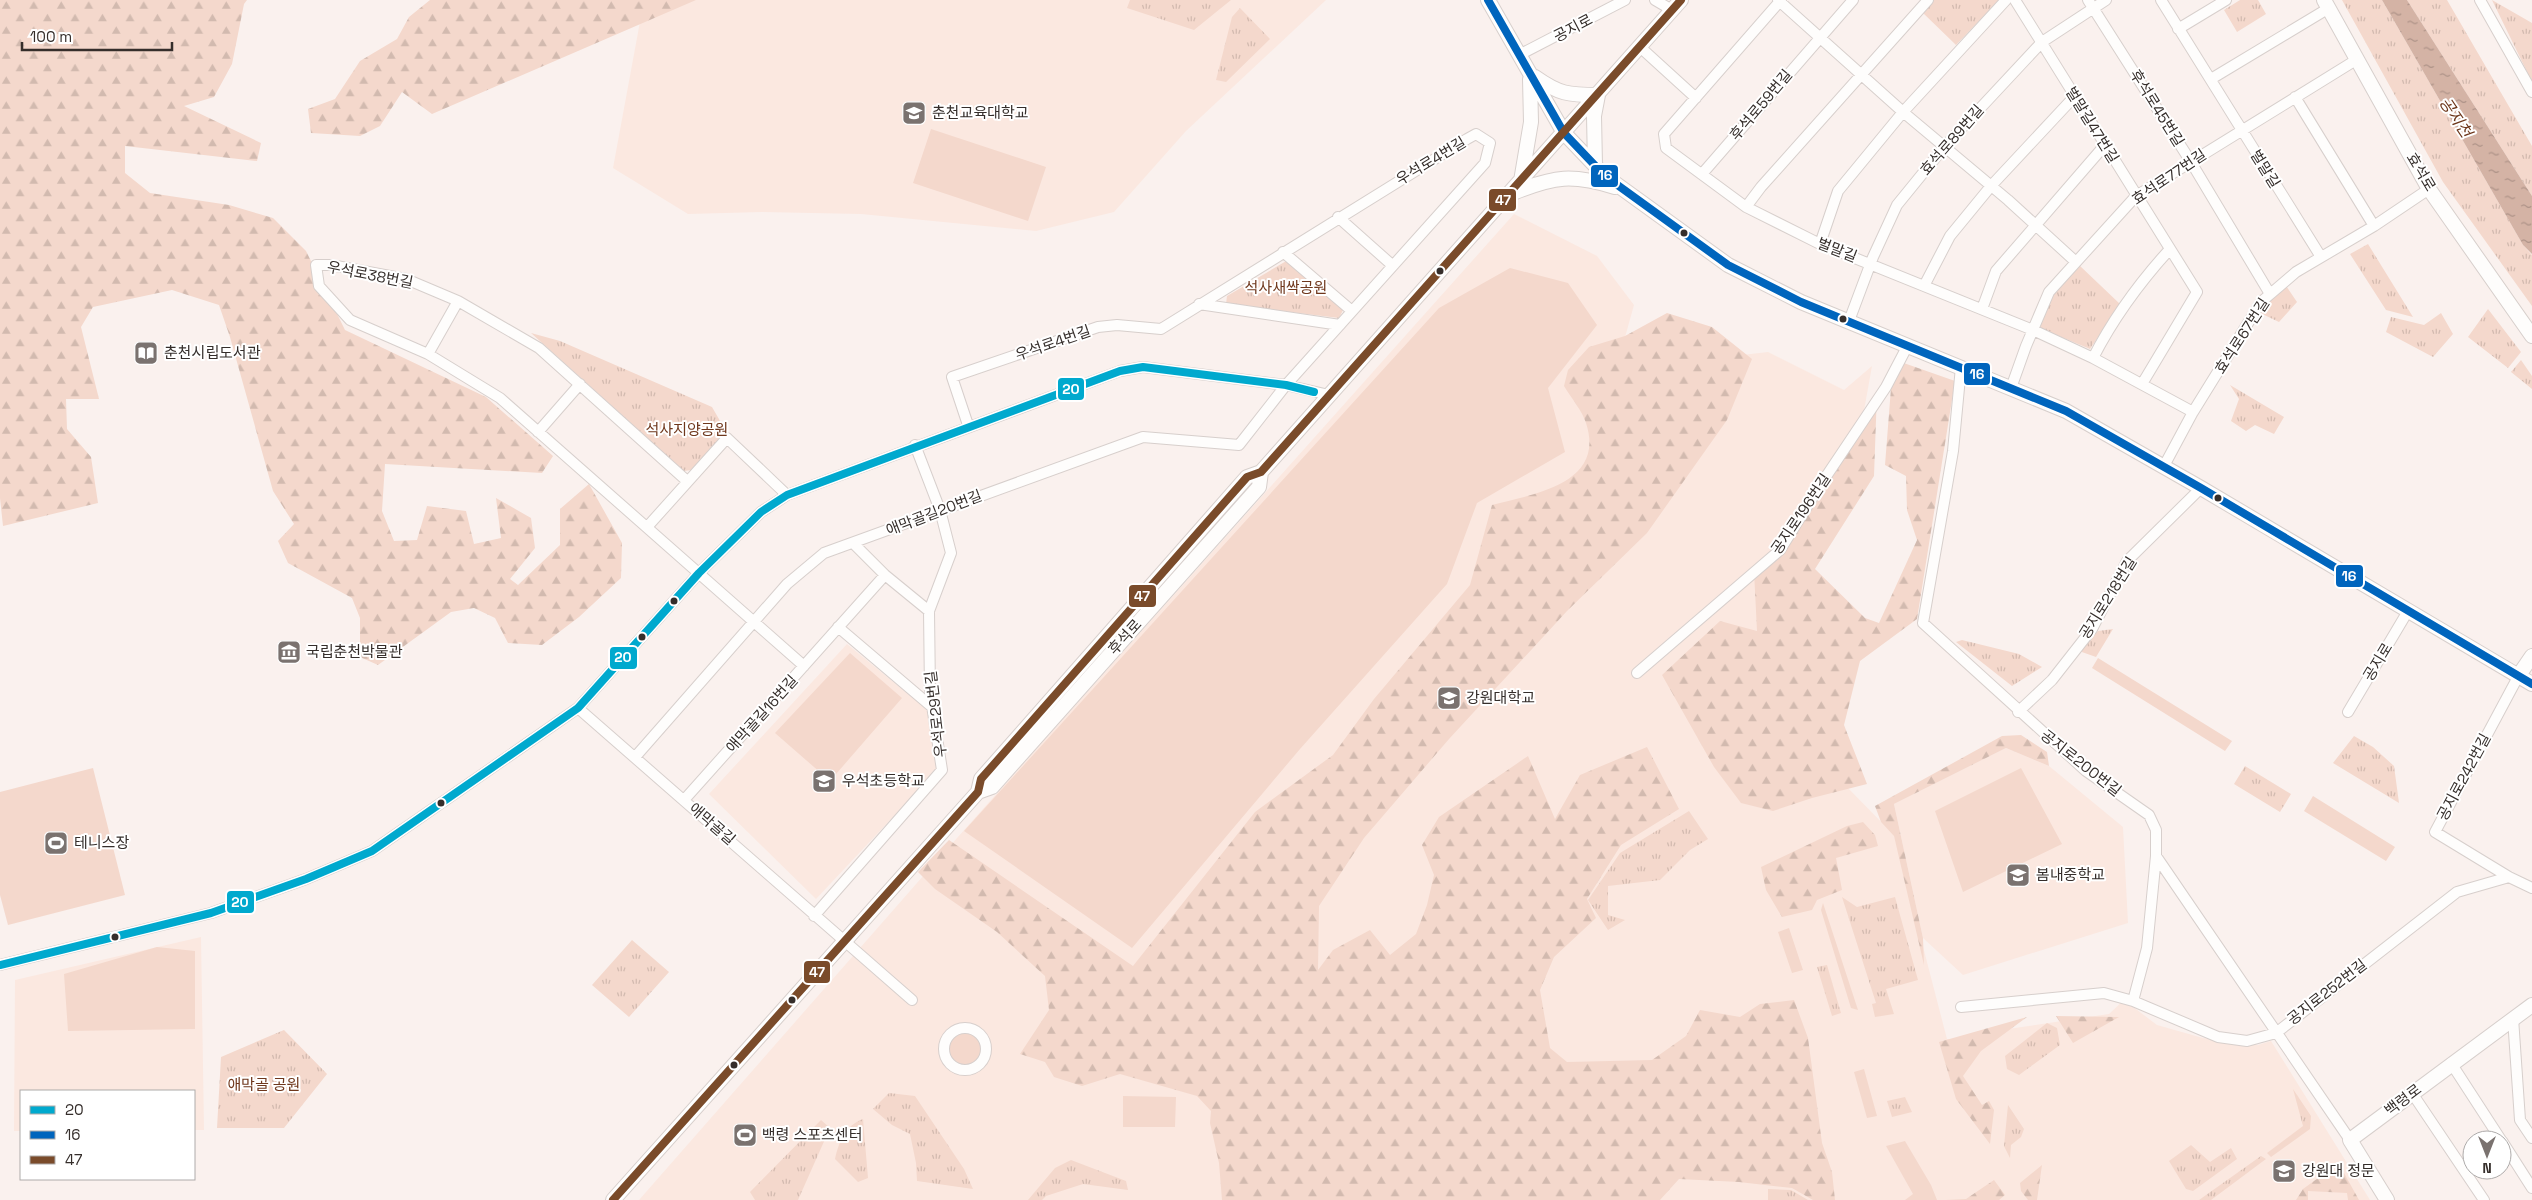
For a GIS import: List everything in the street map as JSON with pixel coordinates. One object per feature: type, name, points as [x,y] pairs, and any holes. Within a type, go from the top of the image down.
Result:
[{"type":"street","points":[[1488,0],[1564,133],[1594,165],[1624,190],[1728,265],[1801,302],[1961,366],[2066,411],[2164,466],[2532,684]]},
{"type":"street","name":"공지로","points":[[1519,55],[1626,0]]},
{"type":"street","points":[[1655,0],[1676,5]]},
{"type":"street","points":[[1780,0],[1862,76],[1945,146],[2076,262]]},
{"type":"street","name":"벌말길","points":[[1780,0],[1664,134],[1666,148],[1746,207],[1820,244],[2033,330],[2093,358],[2193,412]]},
{"type":"street","name":"후석로59번길","points":[[1702,174],[1853,0]]},
{"type":"street","points":[[1746,207],[1761,187],[1928,0]]},
{"type":"street","points":[[1820,244],[1838,191],[1903,112],[2006,0]]},
{"type":"street","name":"벌말길47번길","points":[[2015,0],[2197,292],[2142,384]]},
{"type":"street","name":"효석로89번길","points":[[1849,321],[1871,263],[1897,205],[1945,146],[2042,42],[2091,4],[2106,0]]},
{"type":"street","name":"벌말길","points":[[2161,0],[2321,257]]},
{"type":"street","points":[[2178,29],[2226,0]]},
{"type":"street","points":[[2480,0],[2532,92]]},
{"type":"street","name":"후석로45번길","points":[[2091,4],[2270,294]]},
{"type":"street","points":[[2211,79],[2326,4]]},
{"type":"street","name":"효석로","points":[[2326,4],[2429,189],[2532,336]]},
{"type":"street","name":"후석로","points":[[613,1200],[978,792],[992,787],[1253,494],[1259,487],[1261,472],[1521,182],[1676,5]]},
{"type":"street","points":[[1640,47],[1696,98]]},
{"type":"street","name":"효석로77번길","points":[[2012,388],[2049,292],[2136,196],[2356,60]]},
{"type":"street","points":[[1530,73],[1554,90],[1575,95],[1598,95],[1594,116],[1594,165]]},
{"type":"street","points":[[1521,182],[1531,122],[1530,73]]},
{"type":"street","points":[[1924,286],[1950,236],[1991,186],[2075,96]]},
{"type":"street","points":[[2295,97],[2374,226]]},
{"type":"street","name":"우석로4번길","points":[[968,425],[952,377],[1098,327],[1117,325],[1160,329],[1467,138],[1476,134],[1490,143],[1485,163],[1286,385]]},
{"type":"street","points":[[1982,310],[1996,271],[2105,145]]},
{"type":"street","points":[[1510,194],[1539,182],[1578,178],[1624,190]]},
{"type":"street","name":"효석로67번길","points":[[2164,466],[2193,412],[2262,302],[2296,272],[2374,226],[2429,189]]},
{"type":"street","points":[[1338,217],[1392,265]]},
{"type":"street","points":[[2093,358],[2115,317],[2137,285],[2170,249]]},
{"type":"street","points":[[1283,252],[1352,311]]},
{"type":"street","name":"우석로38번길","points":[[687,481],[539,348],[458,301],[406,279],[331,265],[316,265],[319,286],[350,320],[428,354],[500,398],[648,526],[753,623],[804,666]]},
{"type":"street","points":[[428,354],[458,301]]},
{"type":"street","points":[[1199,304],[1340,325]]},
{"type":"street","name":"공지로196번길","points":[[1638,673],[1780,550],[1821,484],[1886,387],[1908,345]]},
{"type":"street","name":"공지로200번길","points":[[1961,366],[1953,451],[1922,623],[2018,712],[2086,771],[2149,815],[2156,830],[2156,856]]},
{"type":"street","points":[[0,965],[211,913],[306,879],[372,851],[578,708],[699,573],[761,512],[787,494],[968,425],[1120,371],[1143,367],[1286,385],[1329,396]]},
{"type":"street","points":[[538,432],[580,384]]},
{"type":"street","name":"애막골길20번길","points":[[636,756],[787,584],[824,553],[1143,437],[1239,445],[1286,385]]},
{"type":"street","points":[[648,526],[728,438],[787,494]]},
{"type":"street","name":"우석로29번길","points":[[814,916],[942,770],[932,707],[929,611],[952,553],[940,510],[915,445]]},
{"type":"street","name":"공지로218번길","points":[[2018,712],[2052,680],[2092,629],[2128,561],[2201,488]]},
{"type":"street","points":[[853,544],[885,575],[929,611]]},
{"type":"street","name":"애막골길16번길","points":[[684,800],[885,575]]},
{"type":"street","name":"공지로","points":[[2348,712],[2408,611]]},
{"type":"street","points":[[838,627],[932,707]]},
{"type":"street","points":[[2519,675],[2532,656]]},
{"type":"street","name":"공지로242번길","points":[[2519,675],[2435,832],[2509,877],[2532,888]]},
{"type":"street","name":"애막골길","points":[[578,708],[636,756],[814,916],[912,1000]]},
{"type":"street","points":[[2132,1001],[2147,948],[2156,856]]},
{"type":"street","points":[[2156,856],[2350,1140],[2386,1200]]},
{"type":"street","name":"공지로252번길","points":[[1961,1007],[2104,993],[2132,1001],[2218,1037],[2247,1041],[2276,1033],[2457,892],[2509,877]]},
{"type":"street","name":"백령로","points":[[2350,1140],[2451,1063],[2532,1005]]},
{"type":"street","points":[[2513,1018],[2520,1120],[2532,1138]]},
{"type":"street","points":[[964,1027],[971,1028],[983,1037],[986,1052],[979,1064],[966,1070],[952,1066],[947,1060],[944,1044],[950,1033],[964,1027]]},
{"type":"street","points":[[2451,1063],[2495,1130]]},
{"type":"street","points":[[2412,1093],[2484,1200]]},
{"type":"street","points":[[2512,1157],[2532,1188]]},
{"type":"shaded area","name":"춘천교육대학교","points":[[644,0],[1326,0],[1186,131],[1114,212],[1036,231],[861,214],[762,212],[688,214],[613,168]]},
{"type":"shaded area","name":"강원대학교","points":[[1514,214],[1597,256],[1634,305],[1622,348],[1725,357],[1768,352],[1844,390],[1872,366],[1856,455],[1786,610],[1846,786],[1894,835],[1947,1039],[1974,1039],[2008,1029],[2109,1014],[2124,1000],[2157,1025],[2203,1038],[2258,1045],[2271,1041],[2370,1200],[639,1200],[924,875]]},
{"type":"shaded area","name":"우석초등학교","points":[[847,644],[930,712],[939,768],[816,899],[709,794]]},
{"type":"shaded area","name":"봄내중학교","points":[[2006,748],[2049,766],[2123,827],[2128,923],[1963,975],[1923,938],[1894,804]]},
{"type":"shaded area","points":[[201,937],[204,1130],[195,1130],[195,1090],[20,1090],[20,1131],[14,1131],[15,980]]},
{"type":"green space","points":[[0,0],[247,0],[244,4],[232,64],[214,97],[184,106],[261,143],[257,161],[125,146],[125,173],[150,193],[229,205],[273,218],[306,251],[345,330],[486,397],[553,456],[542,473],[385,464],[382,511],[394,541],[417,540],[427,506],[466,511],[474,544],[501,538],[496,498],[531,518],[535,548],[510,579],[518,585],[560,545],[560,509],[589,484],[622,543],[621,578],[579,617],[542,645],[508,643],[495,618],[474,608],[451,612],[378,665],[360,657],[360,618],[352,598],[288,563],[278,541],[294,524],[273,491],[230,337],[219,305],[172,290],[93,307],[81,327],[99,399],[66,399],[67,429],[91,457],[98,503],[3,526],[0,498]]},
{"type":"green space","points":[[430,0],[696,0],[432,114],[402,92],[380,126],[360,136],[311,133],[308,109],[335,99],[360,61],[397,39],[409,17]]},
{"type":"green space","points":[[1130,0],[1231,0],[1194,30],[1127,8]]},
{"type":"green space","points":[[1932,0],[1999,0],[1956,45],[1922,12]]},
{"type":"green space","points":[[2240,0],[2258,0],[2266,14],[2237,32],[2224,10]]},
{"type":"green space","points":[[2342,0],[2382,0],[2523,245],[2532,255],[2532,306],[2443,182]]},
{"type":"green space","points":[[2407,0],[2447,0],[2532,146],[2532,196]]},
{"type":"green space","points":[[2492,0],[2532,23],[2532,82]]},
{"type":"green space","points":[[1240,8],[1270,39],[1226,82],[1216,80],[1232,17]]},
{"type":"green space","points":[[931,129],[1046,167],[1028,221],[913,183]]},
{"type":"green space","points":[[2368,244],[2413,317],[2386,310],[2350,254]]},
{"type":"green space","name":"석사새싹공원","points":[[1288,260],[1344,308],[1339,318],[1226,304],[1227,296]]},
{"type":"green space","points":[[2079,265],[2120,304],[2090,349],[2035,326],[2055,286]]},
{"type":"green space","points":[[1510,268],[1568,283],[1597,325],[1548,388],[1565,452],[1477,503],[1447,584],[1300,749],[1132,948],[964,831],[1439,308]]},
{"type":"green space","points":[[2282,280],[2297,302],[2279,322],[2256,311],[2263,292]]},
{"type":"green space","points":[[2488,309],[2521,352],[2508,368],[2468,337]]},
{"type":"green space","points":[[1667,313],[1712,327],[1752,359],[1727,420],[1647,533],[1567,611],[1449,739],[1364,838],[1319,906],[1318,970],[1333,950],[1370,930],[1390,955],[1416,934],[1427,905],[1434,875],[1422,845],[1439,817],[1528,756],[1555,819],[1580,775],[1647,747],[1679,809],[1621,845],[1587,899],[1596,918],[1554,957],[1540,990],[1550,1048],[1567,1062],[1652,1060],[1686,1036],[1700,1010],[1740,1017],[1760,1004],[1794,1000],[1808,1038],[1822,1143],[1832,1172],[1835,1200],[1813,1200],[1792,1188],[1739,1182],[1679,1179],[1660,1200],[1222,1200],[1219,1163],[1210,1123],[1211,1111],[1197,1096],[1120,1074],[1082,1086],[1054,1077],[1045,1062],[1020,1054],[1049,1010],[1045,976],[997,932],[935,889],[918,872],[949,840],[1133,966],[1255,812],[1333,755],[1374,699],[1470,585],[1492,505],[1527,496],[1562,483],[1576,473],[1586,460],[1589,444],[1586,423],[1564,386],[1568,370],[1589,347],[1625,336]]},
{"type":"green space","points":[[2441,313],[2453,334],[2433,357],[2386,332],[2391,317],[2424,325]]},
{"type":"green space","name":"석사지양공원","points":[[531,333],[560,341],[712,407],[727,433],[692,470],[684,471]]},
{"type":"green space","points":[[2521,360],[2532,376],[2532,389],[2511,372]]},
{"type":"green space","points":[[1898,361],[1955,381],[1917,619],[1860,661],[1844,725],[1867,784],[1812,798],[1773,811],[1741,803],[1714,767],[1662,675],[1720,621],[1757,631],[1754,571],[1776,548],[1877,392],[1874,476],[1815,569],[1865,618],[1879,623],[1917,540],[1907,510],[1906,476],[1885,465],[1892,375]]},
{"type":"green space","points":[[2230,385],[2284,417],[2274,434],[2255,425],[2246,431],[2231,421],[2239,399]]},
{"type":"green space","points":[[2113,629],[2096,657],[2079,651],[2098,631]]},
{"type":"green space","points":[[1962,640],[2019,654],[2042,667],[2012,686],[1956,642]]},
{"type":"green space","points":[[850,653],[902,698],[830,781],[775,733]]},
{"type":"green space","points":[[2098,658],[2232,741],[2225,751],[2092,668]]},
{"type":"green space","points":[[2021,735],[2047,752],[2049,766],[2006,748],[1894,804],[1923,938],[1924,965],[1894,836],[1881,822],[1875,806],[2002,736]]},
{"type":"green space","points":[[2354,736],[2373,747],[2394,766],[2399,803],[2333,763]]},
{"type":"green space","points":[[2245,766],[2291,794],[2280,812],[2234,784]]},
{"type":"green space","name":"테니스장","points":[[93,768],[125,895],[8,925],[0,895],[0,792]]},
{"type":"green space","points":[[2021,768],[2062,844],[1963,892],[1935,811]]},
{"type":"green space","points":[[2313,796],[2395,847],[2386,861],[2304,811]]},
{"type":"green space","points":[[1689,811],[1708,839],[1690,850],[1660,880],[1608,886],[1608,915],[1625,920],[1608,930],[1588,900],[1620,853]]},
{"type":"green space","points":[[1863,822],[1875,835],[1878,846],[1836,858],[1842,890],[1817,900],[1812,910],[1782,917],[1766,890],[1761,867],[1847,826]]},
{"type":"green space","points":[[1842,897],[1857,907],[1895,897],[1918,980],[1886,989],[1894,1014],[1875,1017],[1872,1004],[1876,1003]]},
{"type":"green space","points":[[1823,903],[1858,1010],[1851,1008],[1821,910]]},
{"type":"green space","points":[[1789,928],[1803,970],[1792,973],[1778,932]]},
{"type":"green space","points":[[632,940],[669,972],[629,1017],[592,985]]},
{"type":"green space","points":[[157,947],[195,951],[195,1029],[68,1031],[64,974]]},
{"type":"green space","points":[[1827,965],[1841,1013],[1832,1016],[1817,967]]},
{"type":"green space","points":[[2056,1016],[2119,1017],[2073,1043]]},
{"type":"green space","points":[[2027,1017],[1981,1051],[1963,1076],[1982,1105],[1989,1101],[1994,1110],[1990,1144],[1956,1099],[1939,1042]]},
{"type":"green space","points":[[2047,1023],[2057,1028],[2060,1045],[2019,1075],[2007,1069],[2005,1056]]},
{"type":"green space","name":"애막골 공원","points":[[284,1030],[327,1074],[284,1128],[217,1128],[221,1057]]},
{"type":"green space","points":[[963,1030],[975,1036],[981,1048],[975,1060],[963,1066],[951,1060],[945,1048],[951,1036]]},
{"type":"green space","points":[[1864,1069],[1877,1116],[1867,1118],[1854,1072]]},
{"type":"green space","points":[[2293,1089],[2311,1116],[2310,1129],[2271,1157],[2267,1153],[2303,1126]]},
{"type":"green space","points":[[889,1093],[915,1096],[964,1169],[973,1189],[917,1181],[916,1163],[910,1134],[892,1125],[873,1109]]},
{"type":"green space","points":[[1123,1096],[1176,1097],[1175,1127],[1123,1127]]},
{"type":"green space","points":[[1905,1097],[1912,1112],[1892,1117],[1887,1101]]},
{"type":"green space","points":[[2008,1105],[2024,1129],[2021,1137],[2011,1145],[2010,1158],[2004,1146]]},
{"type":"green space","points":[[863,1119],[868,1178],[858,1182],[835,1159],[844,1134],[852,1125]]},
{"type":"green space","points":[[821,1120],[830,1128],[798,1200],[755,1200],[750,1192]]},
{"type":"green space","points":[[1905,1141],[1931,1185],[1937,1200],[1905,1200],[1913,1194],[1886,1146]]},
{"type":"green space","points":[[2191,1145],[2210,1162],[2231,1148],[2237,1159],[2193,1191],[2186,1189],[2169,1161]]},
{"type":"green space","points":[[2261,1156],[2266,1159],[2211,1200],[2199,1200]]},
{"type":"green space","points":[[1071,1160],[1126,1181],[1128,1190],[1083,1184],[1046,1196],[1042,1200],[1028,1200],[1055,1168]]},
{"type":"green space","points":[[2042,1165],[2037,1200],[2028,1200],[2021,1191],[2020,1183]]},
{"type":"green space","points":[[2325,1173],[2344,1173],[2359,1200],[2348,1200],[2347,1193],[2308,1191],[2308,1200],[2296,1200],[2303,1189]]},
{"type":"green space","points":[[1994,1180],[2005,1195],[1999,1200],[1945,1200],[1966,1199]]},
{"type":"green space","points":[[1768,1189],[1791,1190],[1808,1200],[1768,1200]]},
{"type":"water","name":"공지천","points":[[2382,0],[2407,0],[2532,196],[2532,254],[2523,245]]},
{"type":"transit line","name":"16","points":[[1488,0],[1564,133],[1605,176],[1728,265],[1801,302],[2066,411],[2201,488],[2532,684]]},
{"type":"transit line","name":"47","points":[[613,1200],[978,792],[981,779],[1247,477],[1261,472],[1681,0]]},
{"type":"transit line","name":"20","points":[[0,965],[211,913],[306,879],[372,851],[578,708],[699,573],[761,512],[787,495],[1120,371],[1143,367],[1286,385],[1314,392]]},
{"type":"place","name":"춘천교육대학교","points":[[914,113]]},
{"type":"place","name":"춘천시립도서관","points":[[146,353]]},
{"type":"place","name":"국립춘천박물관","points":[[289,652]]},
{"type":"place","name":"강원대학교","points":[[1449,698]]},
{"type":"place","name":"우석초등학교","points":[[824,781]]},
{"type":"place","name":"테니스장","points":[[56,843]]},
{"type":"place","name":"봄내중학교","points":[[2018,875]]},
{"type":"place","name":"백령 스포츠센터","points":[[745,1135]]},
{"type":"place","name":"강원대 정문","points":[[2284,1171]]}]
